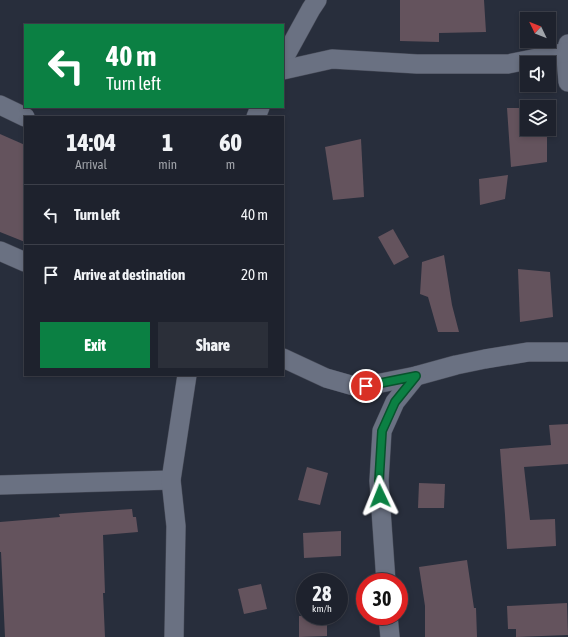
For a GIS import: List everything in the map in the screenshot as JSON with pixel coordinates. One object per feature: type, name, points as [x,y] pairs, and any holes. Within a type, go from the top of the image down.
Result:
[{"type":"street","points":[[284,58],[311,8],[317,0]]},
{"type":"street","points":[[284,70],[332,59],[417,64],[508,64],[567,48],[566,58],[568,82]]},
{"type":"street","points":[[0,105],[24,117]]},
{"type":"street","points":[[0,251],[24,262]]},
{"type":"street","points":[[284,358],[326,378],[354,386],[366,386],[416,376],[456,364],[485,359],[528,352],[568,352]]},
{"type":"street","points":[[174,637],[176,526],[171,480],[185,382],[196,376]]},
{"type":"street","points":[[385,573],[379,481],[382,431],[395,402],[416,376]]},
{"type":"street","points":[[0,485],[171,480]]},
{"type":"street","points":[[389,625],[390,637]]},
{"type":"building","points":[[400,0],[484,0],[486,32],[439,33],[439,42],[400,41]]},
{"type":"building","points":[[507,108],[520,108],[520,136],[547,136],[547,162],[511,167]]},
{"type":"building","points":[[0,134],[24,145],[24,242],[0,232]]},
{"type":"building","points":[[361,139],[364,197],[333,200],[325,147]]},
{"type":"building","points":[[508,175],[505,199],[480,205],[479,179]]},
{"type":"building","points":[[393,229],[409,257],[394,265],[378,237]]},
{"type":"building","points":[[444,255],[452,305],[459,332],[438,332],[428,297],[420,294],[422,262]]},
{"type":"building","points":[[518,269],[550,272],[553,317],[520,322]]},
{"type":"building","points":[[568,424],[568,464],[524,467],[530,520],[555,519],[556,546],[507,549],[500,449],[551,445],[549,425]]},
{"type":"building","points":[[307,467],[328,473],[320,505],[298,500]]},
{"type":"building","points":[[419,483],[445,484],[444,508],[418,508]]},
{"type":"building","points":[[132,509],[133,517],[136,517],[138,532],[103,535],[105,637],[5,637],[0,552],[0,522],[60,517],[59,514]]},
{"type":"building","points":[[341,531],[341,556],[304,558],[303,533]]},
{"type":"building","points":[[467,560],[474,608],[476,608],[477,637],[425,637],[425,606],[419,567]]},
{"type":"building","points":[[261,584],[267,609],[244,614],[238,589]]},
{"type":"building","points":[[567,603],[568,635],[516,637],[516,629],[508,629],[507,606]]},
{"type":"building","points":[[299,625],[327,625],[327,636],[299,637]]},
{"type":"route","points":[[366,386],[416,376],[395,402],[382,431],[379,481],[380,496]]}]
